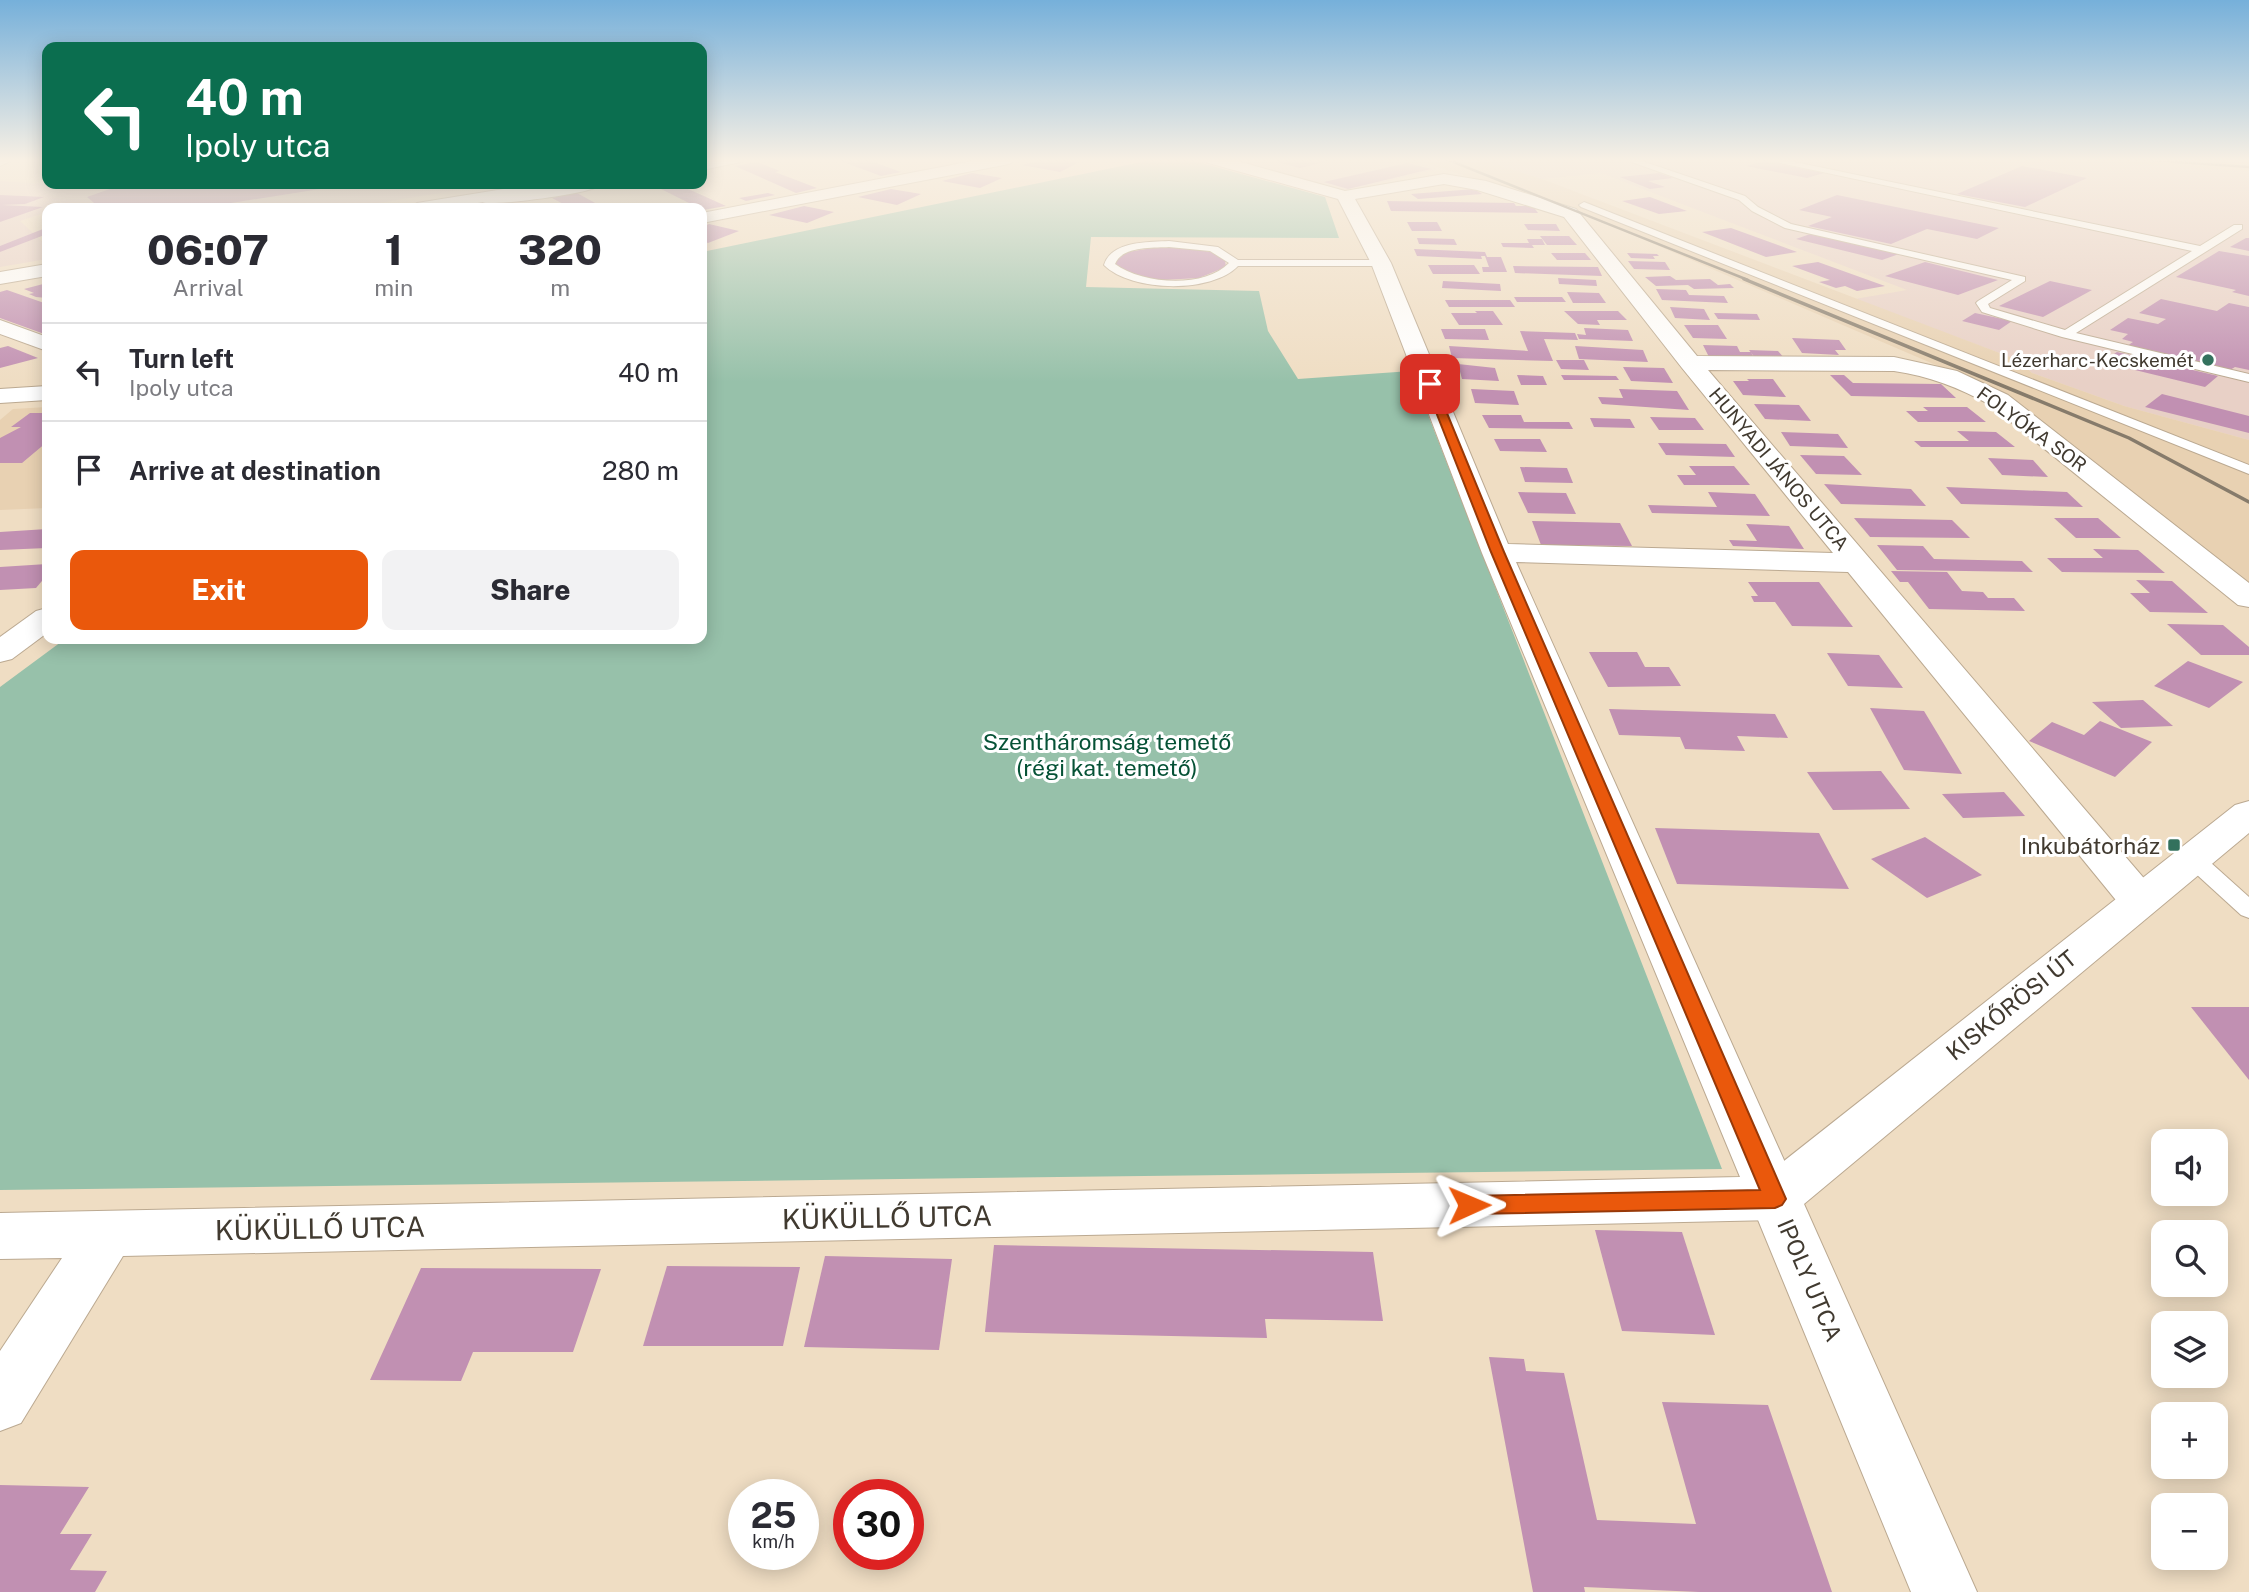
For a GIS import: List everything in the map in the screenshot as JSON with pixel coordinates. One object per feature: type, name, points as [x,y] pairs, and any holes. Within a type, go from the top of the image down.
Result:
[{"type":"street","name":"IPOLY UTCA","points":[[1365,233],[1381,263],[1497,552],[1944,1592]]},
{"type":"street","name":"HUNYADI JÁNOS UTCA","points":[[1586,233],[1690,363],[2139,900]]},
{"type":"street","points":[[0,278],[42,271]]},
{"type":"street","points":[[0,327],[37,340]]},
{"type":"street","points":[[0,344],[37,340]]},
{"type":"street","name":"FOLYÓKA SOR","points":[[1690,363],[1894,364],[1924,367],[1975,386],[1999,400],[2249,598]]},
{"type":"street","points":[[4,399],[42,394]]},
{"type":"street","points":[[1497,552],[1858,563]]},
{"type":"street","points":[[0,652],[42,622]]},
{"type":"street","name":"KISKŐRÖSI ÚT","points":[[1775,1199],[2249,813]]},
{"type":"street","name":"KÜKÜLLŐ UTCA","points":[[0,1236],[1775,1199]]},
{"type":"street","points":[[0,1403],[108,1233]]},
{"type":"lane","points":[[1655,233],[2249,470]]},
{"type":"lane","points":[[1820,233],[2021,279],[1982,303],[1986,310],[2066,334],[2249,378]]},
{"type":"lane","points":[[2120,233],[2202,250]]},
{"type":"lane","points":[[2066,334],[2228,233]]},
{"type":"lane","points":[[1235,263],[1228,272],[1214,278],[1168,282],[1124,276],[1112,269],[1109,262],[1114,255],[1128,249],[1169,244],[1211,249],[1226,254],[1235,263],[1381,263]]},
{"type":"lane","points":[[2192,858],[2249,910]]},
{"type":"shaded area","points":[[0,233],[33,233],[42,241],[42,260],[0,267]]},
{"type":"shaded area","points":[[1629,233],[1685,233],[2018,360],[2032,373],[2124,406],[2249,440],[2249,584],[2008,396]]},
{"type":"shaded area","points":[[1759,233],[2249,233],[2249,440],[2124,406],[2032,373],[2018,360],[1855,299],[1907,290]]},
{"type":"shaded area","points":[[42,407],[42,508],[0,510],[0,420],[13,409]]},
{"type":"green space","name":"Szentháromság temető (régi kat. temető)","points":[[793,233],[1337,233],[1339,238],[1091,237],[1086,287],[1259,291],[1268,331],[1298,379],[1411,371],[1722,1169],[0,1190],[0,687],[58,644],[707,644],[707,251]]},
{"type":"building","points":[[32,233],[42,233],[42,236],[0,252],[0,246]]},
{"type":"building","points":[[707,233],[733,233],[708,243]]},
{"type":"building","points":[[1705,233],[1746,233],[1797,252],[1766,257]]},
{"type":"building","points":[[1814,233],[1899,254],[1882,260],[1796,239]]},
{"type":"building","points":[[1842,233],[1917,233],[1891,244]]},
{"type":"building","points":[[1948,233],[1988,233],[1977,239]]},
{"type":"building","points":[[1540,236],[1569,236],[1577,245],[1547,245]]},
{"type":"building","points":[[1417,238],[1454,239],[1457,245],[1419,244]]},
{"type":"building","points":[[2249,238],[2249,251],[2230,247]]},
{"type":"building","points":[[1527,239],[1542,239],[1545,245],[1532,245],[1534,248],[1503,247],[1501,243],[1529,243]]},
{"type":"building","points":[[1165,246],[1215,253],[1225,260],[1226,267],[1199,278],[1163,280],[1131,275],[1116,265],[1115,262],[1127,252]]},
{"type":"building","points":[[1414,249],[1485,252],[1487,257],[1501,257],[1507,272],[1483,272],[1482,267],[1489,267],[1485,256],[1481,256],[1482,259],[1417,256]]},
{"type":"building","points":[[2219,251],[2249,256],[2249,296],[2232,292],[2236,290],[2176,277]]},
{"type":"building","points":[[1551,253],[1585,253],[1591,260],[1557,260]]},
{"type":"building","points":[[1627,253],[1659,256],[1653,256],[1655,259],[1631,258]]},
{"type":"building","points":[[1628,261],[1665,262],[1670,270],[1634,269]]},
{"type":"building","points":[[1818,262],[1885,286],[1857,291],[1845,286],[1836,288],[1819,282],[1830,280],[1792,266]]},
{"type":"building","points":[[1925,262],[1998,280],[1958,295],[1885,276]]},
{"type":"building","points":[[1428,265],[1474,265],[1480,274],[1433,274]]},
{"type":"building","points":[[1513,266],[1598,267],[1602,276],[1515,273]]},
{"type":"building","points":[[1670,276],[1676,280],[1710,279],[1718,285],[1730,284],[1734,288],[1656,286],[1645,277]]},
{"type":"building","points":[[1558,278],[1596,280],[1597,286],[1559,284]]},
{"type":"building","points":[[1443,281],[1500,284],[1501,291],[1442,288]]},
{"type":"building","points":[[2050,281],[2092,290],[2043,317],[1999,306]]},
{"type":"building","points":[[42,284],[42,298],[29,294],[34,293],[24,289]]},
{"type":"building","points":[[1656,289],[1686,290],[1689,295],[1724,296],[1728,303],[1662,300]]},
{"type":"building","points":[[7,290],[42,302],[42,333],[0,318],[0,292]]},
{"type":"building","points":[[1567,292],[1599,293],[1606,303],[1573,303]]},
{"type":"building","points":[[1514,297],[1562,297],[1566,302],[1517,302]]},
{"type":"building","points":[[2161,299],[2217,311],[2229,303],[2249,307],[2249,370],[2235,367],[2230,370],[2127,346],[2133,342],[2122,339],[2128,334],[2110,330],[2128,318],[2158,324],[2166,319],[2139,313]]},
{"type":"building","points":[[1445,300],[1510,300],[1515,307],[1449,307]]},
{"type":"building","points":[[1670,307],[1704,309],[1710,320],[1675,318]]},
{"type":"building","points":[[1475,311],[1493,311],[1503,325],[1459,325],[1451,313],[1477,313]]},
{"type":"building","points":[[1564,311],[1618,311],[1627,320],[1597,320],[1600,325],[1578,324]]},
{"type":"building","points":[[1714,313],[1757,314],[1760,320],[1718,319]]},
{"type":"building","points":[[1975,313],[2012,321],[1999,330],[1962,321]]},
{"type":"building","points":[[1684,325],[1718,325],[1727,339],[1693,338]]},
{"type":"building","points":[[1584,328],[1628,330],[1633,341],[1579,339],[1577,334],[1586,335]]},
{"type":"building","points":[[1441,329],[1485,329],[1489,340],[1445,339]]},
{"type":"building","points":[[1520,331],[1575,333],[1578,340],[1544,339],[1553,361],[1452,358],[1449,346],[1528,351]]},
{"type":"building","points":[[1792,338],[1839,340],[1846,350],[1835,350],[1839,355],[1802,353]]},
{"type":"building","points":[[1703,345],[1737,346],[1740,352],[1751,352],[1755,360],[1709,357]]},
{"type":"building","points":[[8,346],[38,358],[0,368],[0,348]]},
{"type":"building","points":[[1575,346],[1643,350],[1648,362],[1579,359]]},
{"type":"building","points":[[1749,350],[1778,351],[1785,359],[1755,358]]},
{"type":"building","points":[[2117,352],[2218,376],[2205,387],[2102,362]]},
{"type":"building","points":[[1556,360],[1584,360],[1589,370],[1561,369]]},
{"type":"building","points":[[1458,364],[1495,368],[1499,381],[1462,379]]},
{"type":"building","points":[[1623,367],[1664,368],[1673,383],[1631,381]]},
{"type":"building","points":[[1517,375],[1543,376],[1547,385],[1521,385]]},
{"type":"building","points":[[1561,375],[1616,376],[1619,380],[1564,380]]},
{"type":"building","points":[[1830,375],[1844,375],[1853,383],[1941,384],[1956,398],[1851,396]]},
{"type":"building","points":[[1747,379],[1773,379],[1786,397],[1743,395],[1733,381],[1749,381]]},
{"type":"building","points":[[1471,389],[1514,391],[1519,405],[1475,403]]},
{"type":"building","points":[[1619,389],[1677,391],[1689,410],[1602,404],[1598,397],[1623,398]]},
{"type":"building","points":[[2162,394],[2249,416],[2249,433],[2145,407]]},
{"type":"building","points":[[1754,404],[1799,405],[1811,421],[1765,419]]},
{"type":"building","points":[[1923,407],[1967,407],[1986,422],[1918,422],[1906,411],[1928,411]]},
{"type":"building","points":[[30,413],[42,413],[42,446],[22,463],[0,463],[0,438],[21,427],[11,427]]},
{"type":"building","points":[[1482,415],[1521,415],[1524,422],[1569,422],[1573,429],[1489,428]]},
{"type":"building","points":[[1650,417],[1695,418],[1704,430],[1659,430]]},
{"type":"building","points":[[1590,418],[1630,419],[1635,428],[1594,427]]},
{"type":"building","points":[[1957,431],[1996,432],[2015,447],[1921,447],[1914,441],[1969,441]]},
{"type":"building","points":[[1781,432],[1838,434],[1848,448],[1790,446]]},
{"type":"building","points":[[1494,439],[1540,439],[1547,452],[1500,451]]},
{"type":"building","points":[[1658,443],[1726,444],[1735,457],[1666,455]]},
{"type":"building","points":[[1800,455],[1844,456],[1862,475],[1816,474]]},
{"type":"building","points":[[1988,458],[2033,460],[2048,477],[2002,475]]},
{"type":"building","points":[[1689,466],[1734,466],[1750,485],[1684,485],[1677,475],[1696,475]]},
{"type":"building","points":[[1520,467],[1567,468],[1573,483],[1525,482]]},
{"type":"building","points":[[1824,484],[1911,489],[1926,506],[1841,504]]},
{"type":"building","points":[[1946,487],[2067,492],[2083,507],[1961,504]]},
{"type":"building","points":[[1518,492],[1566,493],[1576,514],[1528,513]]},
{"type":"building","points":[[1708,492],[1755,494],[1770,516],[1652,513],[1648,505],[1717,507]]},
{"type":"building","points":[[1854,518],[1952,520],[1970,538],[1870,537]]},
{"type":"building","points":[[2054,518],[2098,518],[2121,538],[2076,538]]},
{"type":"building","points":[[1532,521],[1620,523],[1632,546],[1541,545]]},
{"type":"building","points":[[1746,524],[1789,526],[1804,549],[1733,546],[1729,540],[1757,541]]},
{"type":"building","points":[[42,529],[42,548],[0,550],[0,532]]},
{"type":"building","points":[[1877,545],[1923,546],[1934,559],[2022,561],[2033,572],[1897,570]]},
{"type":"building","points":[[2093,549],[2138,550],[2165,573],[2062,572],[2047,558],[2103,558]]},
{"type":"building","points":[[42,564],[42,581],[36,588],[0,590],[0,567]]},
{"type":"building","points":[[1891,571],[1947,572],[1962,591],[1983,592],[1988,598],[2014,598],[2025,611],[1929,609],[1908,582],[1900,582]]},
{"type":"building","points":[[2136,580],[2172,581],[2208,613],[2150,612],[2130,593],[2150,593]]},
{"type":"building","points":[[1748,582],[1819,582],[1853,627],[1792,626],[1775,602],[1754,602],[1751,596],[1758,596]]},
{"type":"building","points":[[2167,624],[2223,625],[2249,647],[2249,655],[2201,655]]},
{"type":"building","points":[[1589,652],[1637,652],[1645,667],[1669,667],[1681,686],[1608,687]]},
{"type":"building","points":[[1827,653],[1879,655],[1903,688],[1848,686]]},
{"type":"building","points":[[2188,661],[2243,682],[2209,708],[2154,686]]},
{"type":"building","points":[[2143,700],[2173,726],[2121,728],[2092,702]]},
{"type":"building","points":[[1870,708],[1924,711],[1962,774],[1904,770]]},
{"type":"building","points":[[1609,709],[1775,714],[1788,738],[1737,736],[1745,751],[1685,749],[1680,737],[1619,735]]},
{"type":"building","points":[[2100,721],[2152,742],[2115,777],[2029,741],[2052,722],[2084,735]]},
{"type":"building","points":[[1881,771],[1910,809],[1833,810],[1807,772]]},
{"type":"building","points":[[2004,792],[2025,816],[1963,818],[1942,794]]},
{"type":"building","points":[[1655,828],[1819,833],[1849,889],[1677,884]]},
{"type":"building","points":[[1925,837],[1982,875],[1927,898],[1871,859]]},
{"type":"building","points":[[2191,1007],[2249,1007],[2249,1080]]},
{"type":"building","points":[[1595,1230],[1682,1232],[1715,1335],[1622,1331]]},
{"type":"building","points":[[994,1245],[1373,1252],[1383,1321],[1265,1319],[1267,1338],[985,1332]]},
{"type":"building","points":[[825,1256],[952,1259],[939,1350],[804,1347]]},
{"type":"building","points":[[667,1266],[800,1267],[783,1346],[643,1346]]},
{"type":"building","points":[[421,1268],[601,1269],[573,1352],[473,1352],[461,1381],[370,1380]]},
{"type":"building","points":[[1489,1357],[1524,1359],[1526,1371],[1564,1373],[1597,1520],[1696,1524],[1662,1402],[1768,1405],[1832,1592],[1699,1592],[1584,1587],[1585,1592],[1533,1592]]},
{"type":"building","points":[[0,1485],[89,1487],[60,1534],[92,1534],[70,1570],[107,1571],[95,1592],[0,1592]]},
{"type":"railway","points":[[1631,233],[1748,280]]},
{"type":"railway","points":[[1744,279],[2129,438],[2249,502]]},
{"type":"place","name":"Lézerharc-Kecskemét","points":[[2208,360]]},
{"type":"place","name":"Inkubátorház","points":[[2174,845]]},
{"type":"route","points":[[1430,384],[1497,552],[1775,1199],[1469,1205]]}]
